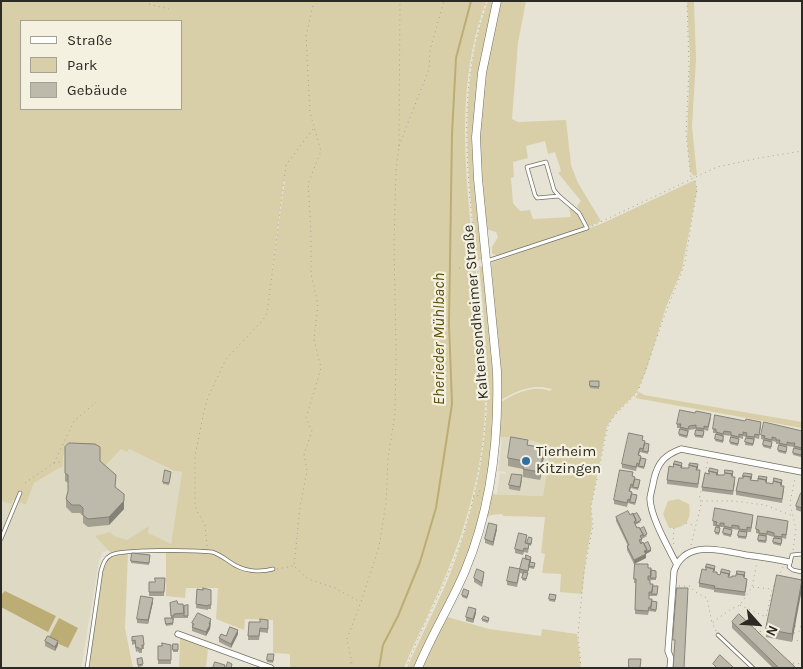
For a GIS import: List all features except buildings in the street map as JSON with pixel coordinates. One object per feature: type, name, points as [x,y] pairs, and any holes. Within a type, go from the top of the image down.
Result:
[{"type":"main road","name":"Kaltensondheimer Straße","points":[[418,668],[470,557],[484,511],[491,475],[498,387],[478,179],[476,136],[482,73],[497,1]]},
{"type":"street","points":[[676,563],[664,540],[650,499],[656,469],[665,456],[681,450],[799,471]]},
{"type":"street","points":[[670,668],[671,659],[668,651],[676,563],[689,553],[710,548],[787,562]]},
{"type":"street","points":[[178,634],[271,668]]},
{"type":"lane","points":[[487,261],[587,228],[579,213],[554,190],[546,162],[527,167],[537,198],[559,196]]},
{"type":"lane","points":[[1,539],[20,494]]},
{"type":"lane","points":[[86,668],[101,570],[109,556],[129,552],[215,552],[243,569],[260,572],[273,570]]},
{"type":"lane","points":[[802,554],[792,554],[787,562],[789,568],[802,572]]},
{"type":"lane","points":[[718,635],[753,668]]},
{"type":"path","points":[[294,566],[300,508],[307,471],[304,454],[312,431],[306,418],[322,368],[314,339],[318,304],[311,274],[308,184],[320,152],[310,113],[306,36],[314,1]]},
{"type":"path","points":[[353,668],[347,639],[379,547],[386,502],[388,459],[395,413],[394,243],[396,169],[399,147],[400,1]]},
{"type":"path","points":[[399,147],[429,69],[430,50],[444,1]]},
{"type":"path","points":[[406,668],[457,551],[471,505],[483,440],[486,383],[477,264],[466,163],[466,121],[471,67],[487,1]]},
{"type":"path","points":[[686,1],[689,67],[686,134],[691,179]]},
{"type":"path","points":[[149,4],[170,9]]},
{"type":"path","points":[[208,552],[205,525],[195,503],[195,456],[204,411],[208,397],[226,359],[263,320],[267,313],[286,165],[314,128]]},
{"type":"path","points":[[587,228],[717,167],[802,151]]},
{"type":"path","points":[[581,668],[578,634],[584,572],[593,526],[591,507],[608,426],[611,419],[638,392],[681,274],[685,262],[697,189],[694,177]]},
{"type":"path","points":[[460,268],[477,264]]},
{"type":"path","points":[[54,463],[74,421],[96,402]]},
{"type":"path","points":[[689,553],[702,501],[699,500],[709,455]]},
{"type":"path","points":[[25,482],[54,463],[61,462]]},
{"type":"path","points":[[793,550],[796,530],[790,503],[799,471]]},
{"type":"path","points":[[702,501],[734,501],[765,505],[793,516]]},
{"type":"path","points":[[686,523],[695,526]]},
{"type":"path","points":[[674,528],[672,541],[675,547]]},
{"type":"path","points":[[796,530],[802,530]]},
{"type":"path","points":[[712,624],[730,609],[740,605],[752,587],[758,557]]},
{"type":"path","points":[[740,605],[766,617],[772,590],[787,562]]},
{"type":"path","points":[[273,570],[294,566]]},
{"type":"path","points":[[294,566],[308,579],[335,588],[361,602]]},
{"type":"path","points":[[673,585],[690,586],[695,592],[707,598],[712,624],[718,635]]},
{"type":"path","points":[[752,587],[772,590]]},
{"type":"path","points":[[756,625],[762,626],[760,636],[754,632],[755,628],[756,625]]},
{"type":"path","points":[[795,626],[802,628]]},
{"type":"path","points":[[755,628],[761,631]]},
{"type":"path","points":[[793,634],[802,628]]},
{"type":"path","points":[[792,639],[802,642]]},
{"type":"path","points":[[348,668],[352,661]]},
{"type":"path","points":[[787,661],[802,664]]},
{"type":"path","points":[[793,663],[794,668]]},
{"type":"shaded area","points":[[498,437],[523,438],[551,447],[543,496],[497,494],[500,473],[506,474],[506,472],[498,471],[502,441],[497,440]]},
{"type":"shaded area","points":[[70,448],[101,470],[121,448],[129,449],[173,471],[182,472],[171,544],[111,549],[103,552],[99,561],[81,668],[1,668],[1,501],[11,504],[13,500],[26,505],[34,483],[63,466],[63,456]]},
{"type":"shaded area","points":[[5,591],[56,616],[48,632],[1,607],[1,595]]},
{"type":"shaded area","points":[[59,618],[78,628],[68,648],[48,639]]},
{"type":"green space","points":[[1,1],[486,1],[472,51],[466,101],[465,151],[484,355],[485,406],[482,449],[468,513],[454,555],[404,668],[290,668],[290,654],[273,653],[273,620],[245,619],[244,630],[216,619],[218,588],[186,588],[185,598],[166,596],[166,552],[208,552],[243,570],[259,572],[274,570],[260,571],[237,566],[215,552],[128,551],[110,552],[95,536],[110,532],[114,536],[127,540],[149,526],[148,533],[171,544],[182,472],[174,471],[129,449],[127,452],[121,449],[101,470],[70,448],[63,456],[63,466],[34,483],[26,505],[13,500],[11,504],[1,501]],"holes":[[[284,179],[285,180],[272,272]]]},
{"type":"green space","points":[[488,1],[496,1],[478,94],[483,258],[478,261],[474,243],[468,159],[468,105],[474,52]]},
{"type":"green space","points":[[499,1],[526,1],[518,43],[512,119],[518,122],[566,120],[571,165],[578,183],[601,221],[588,227],[577,206],[581,201],[558,173],[561,171],[555,152],[548,154],[545,141],[526,146],[528,158],[513,162],[514,177],[511,178],[513,203],[520,211],[530,210],[533,219],[571,217],[569,208],[578,214],[585,228],[497,256],[492,253],[492,247],[498,237],[496,232],[486,229],[478,157],[483,73]]},
{"type":"green space","points":[[687,1],[694,1],[696,60],[692,126],[697,175],[694,176],[690,170],[687,139],[690,58]]},
{"type":"green space","points":[[695,180],[697,190],[682,269],[666,307],[646,371],[637,392],[616,413],[607,426],[591,506],[592,526],[582,594],[560,592],[561,574],[542,573],[545,554],[541,553],[545,517],[503,516],[502,514],[491,515],[483,520],[489,494],[543,496],[551,447],[523,438],[498,437],[499,403],[530,389],[550,391],[552,389],[538,387],[524,389],[499,401],[491,263],[601,224]]},
{"type":"green space","points":[[479,266],[484,267],[493,349],[494,440],[482,511],[463,570],[417,668],[407,668],[456,559],[467,524],[481,464],[486,424],[487,383],[486,339]]},
{"type":"green space","points":[[639,392],[644,395],[802,422],[802,428],[635,398]]},
{"type":"green space","points":[[678,499],[689,504],[690,515],[684,525],[669,528],[663,514],[668,501]]},
{"type":"green space","points":[[128,553],[125,628],[133,668],[88,668],[102,571],[109,559],[118,554]]},
{"type":"green space","points":[[444,616],[489,629],[541,636],[542,629],[577,634],[581,668],[420,668]]},
{"type":"green space","points":[[180,638],[208,649],[206,668],[179,668]]},
{"type":"waterway","name":"Eherieder Mühlbach","points":[[379,668],[383,645],[398,616],[420,562],[436,508],[452,404],[449,324],[452,134],[456,58],[471,1]]},
{"type":"place","name":"Tierheim Kitzingen","points":[[526,461]]}]
